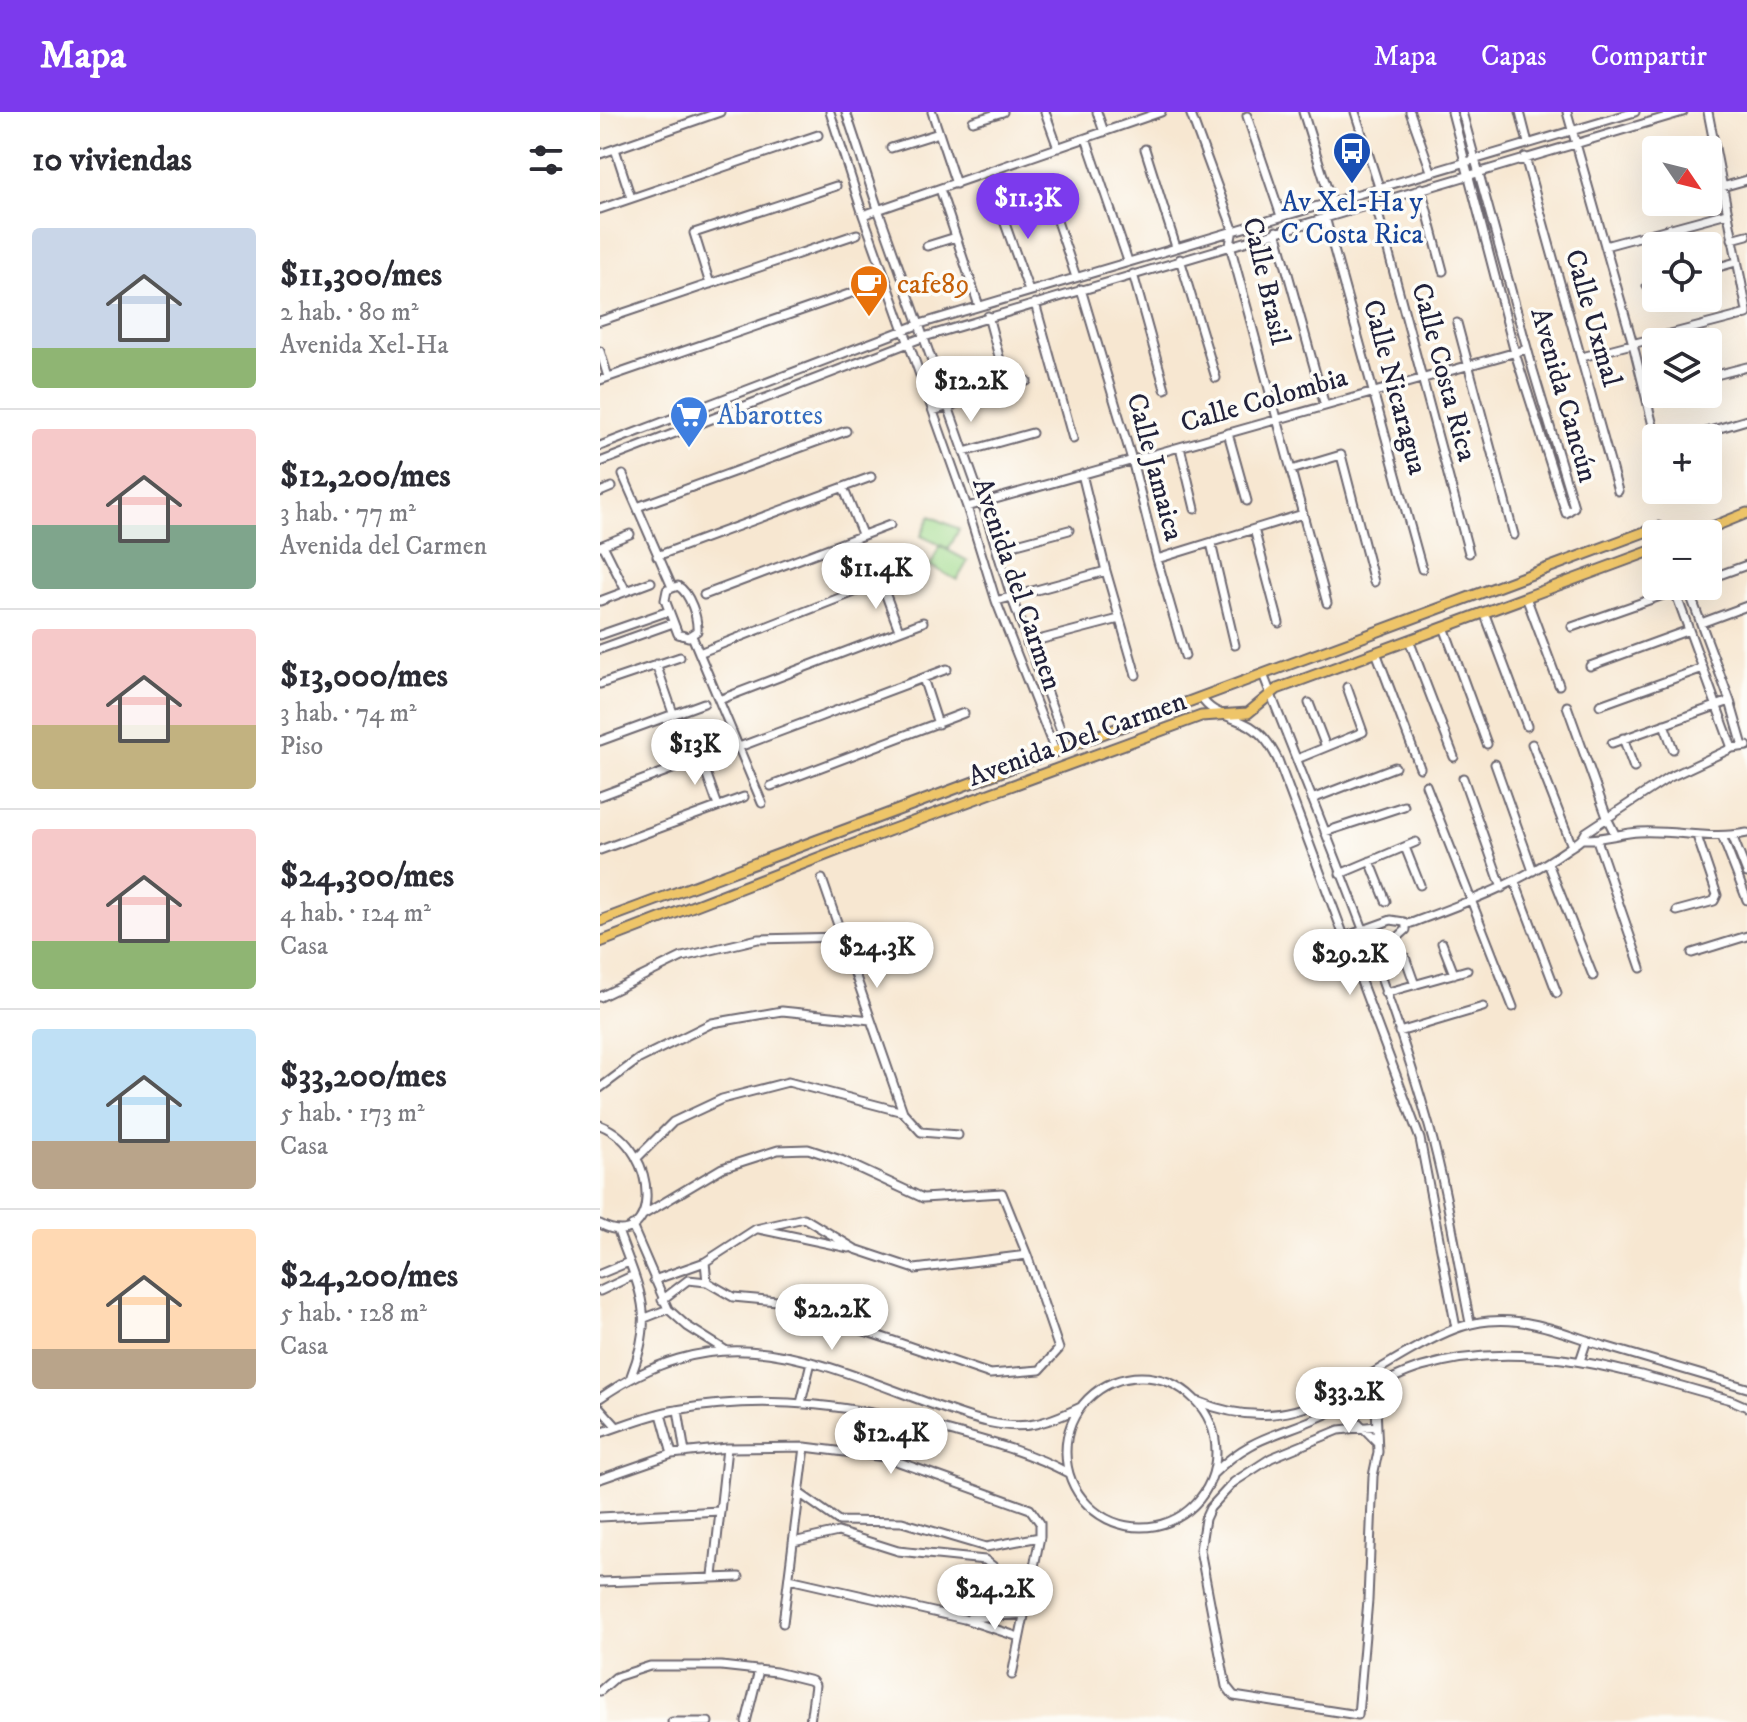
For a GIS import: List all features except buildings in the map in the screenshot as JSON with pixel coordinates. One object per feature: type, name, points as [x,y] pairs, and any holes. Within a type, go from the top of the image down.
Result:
[{"type":"main road","points":[[1722,523],[1747,513]]},
{"type":"main road","name":"Avenida Del Carmen","points":[[600,921],[1642,533]]},
{"type":"main road","name":"Avenida Del Carmen","points":[[600,942],[888,831],[1201,716],[1248,713],[1277,689],[1642,553]]},
{"type":"main road","points":[[1583,554],[1589,574]]},
{"type":"main road","points":[[876,817],[877,823],[888,831]]},
{"type":"main road","points":[[722,876],[729,894]]},
{"type":"street","points":[[600,154],[720,112]]},
{"type":"street","name":"Avenida del Carmen","points":[[830,112],[863,215],[967,507],[996,601],[1055,751]]},
{"type":"street","name":"Avenida del Carmen","points":[[846,112],[982,502],[1027,643],[1067,747]]},
{"type":"street","points":[[932,112],[956,184]]},
{"type":"street","points":[[973,121],[1003,112]]},
{"type":"street","points":[[1045,112],[1058,148]]},
{"type":"street","points":[[1097,112],[1104,132]]},
{"type":"street","points":[[863,215],[1161,112]]},
{"type":"street","name":"Calle Brasil","points":[[1190,112],[1233,229],[1230,245],[1327,603]]},
{"type":"street","points":[[1303,112],[1331,201]]},
{"type":"street","points":[[1355,112],[1379,187]]},
{"type":"street","points":[[1410,112],[1431,171]]},
{"type":"street","name":"Avenida Cancún","points":[[1452,112],[1515,353],[1566,513],[1574,507],[1462,112]]},
{"type":"street","points":[[1520,112],[1528,143]]},
{"type":"street","points":[[1567,112],[1653,424]]},
{"type":"street","points":[[600,446],[920,324],[1632,112]]},
{"type":"street","points":[[600,462],[924,337],[988,316],[1683,112]]},
{"type":"street","points":[[1708,112],[1712,136]]},
{"type":"street","points":[[1247,116],[1281,216]]},
{"type":"street","points":[[891,148],[939,133]]},
{"type":"street","points":[[600,209],[818,135]]},
{"type":"street","points":[[1086,138],[1128,261]]},
{"type":"street","points":[[615,149],[631,198]]},
{"type":"street","points":[[1145,149],[1176,247]]},
{"type":"street","name":"Calle Uxmal","points":[[1525,157],[1618,491]]},
{"type":"street","points":[[1582,357],[1747,312],[1722,187],[1747,180]]},
{"type":"street","points":[[710,284],[694,233],[836,186]]},
{"type":"street","points":[[1045,186],[1076,277]]},
{"type":"street","points":[[1421,188],[1443,271]]},
{"type":"street","points":[[940,189],[979,306]]},
{"type":"street","points":[[997,201],[1029,291]]},
{"type":"street","name":"Calle Costa Rica","points":[[1375,202],[1469,553]]},
{"type":"street","points":[[1605,246],[1727,213]]},
{"type":"street","name":"Calle Nicaragua","points":[[1325,217],[1422,569]]},
{"type":"street","points":[[1276,231],[1325,406]]},
{"type":"street","points":[[600,321],[857,234]]},
{"type":"street","points":[[1732,239],[1747,235]]},
{"type":"street","points":[[927,246],[956,237]]},
{"type":"street","points":[[1180,259],[1216,378]]},
{"type":"street","points":[[1722,266],[1736,262]]},
{"type":"street","points":[[1133,274],[1165,389]]},
{"type":"street","points":[[1495,277],[1506,275]]},
{"type":"street","points":[[600,351],[604,379],[869,287]]},
{"type":"street","name":"Calle Jamaica","points":[[1081,289],[1132,460],[1185,656]]},
{"type":"street","points":[[1035,303],[1073,439]]},
{"type":"street","points":[[988,316],[1007,386]]},
{"type":"street","points":[[1457,323],[1514,535]]},
{"type":"street","name":"Calle Colombia","points":[[967,507],[1527,349]]},
{"type":"street","points":[[1722,373],[1747,367]]},
{"type":"street","points":[[933,411],[1027,381]]},
{"type":"street","points":[[1722,427],[1747,420]]},
{"type":"street","points":[[637,507],[846,431]]},
{"type":"street","points":[[964,452],[1032,433]]},
{"type":"street","points":[[1228,433],[1247,501]]},
{"type":"street","points":[[1180,447],[1195,509]]},
{"type":"street","points":[[1291,470],[1341,455],[1374,582]]},
{"type":"street","points":[[1082,474],[1136,675]]},
{"type":"street","points":[[623,475],[672,587]]},
{"type":"street","points":[[657,556],[871,477]]},
{"type":"street","points":[[600,492],[612,487]]},
{"type":"street","points":[[843,487],[862,534]]},
{"type":"street","points":[[1157,559],[1303,514]]},
{"type":"street","points":[[704,595],[890,525]]},
{"type":"street","points":[[1254,529],[1279,623]]},
{"type":"street","points":[[998,549],[1069,530]]},
{"type":"street","points":[[626,591],[601,545],[630,534]]},
{"type":"street","points":[[1211,543],[1235,645]]},
{"type":"street","points":[[1722,574],[1747,565]]},
{"type":"street","points":[[996,601],[1106,571]]},
{"type":"street","points":[[699,653],[903,573]]},
{"type":"street","points":[[600,601],[651,582]]},
{"type":"street","points":[[881,582],[899,630]]},
{"type":"street","points":[[672,587],[681,587],[686,593],[698,624],[692,636],[681,636],[673,623],[664,597],[672,587]]},
{"type":"street","points":[[1526,597],[1559,685]]},
{"type":"street","points":[[1572,627],[1643,600]]},
{"type":"street","points":[[1678,600],[1732,748]]},
{"type":"street","points":[[1406,925],[1471,902],[1515,882],[1548,863],[1583,839],[1586,832],[1668,778],[1732,748],[1745,746],[1693,600]]},
{"type":"street","points":[[1701,623],[1747,606]]},
{"type":"street","points":[[600,635],[669,611]]},
{"type":"street","points":[[1484,612],[1527,726]]},
{"type":"street","points":[[1027,643],[1119,619]]},
{"type":"street","points":[[719,700],[923,622]]},
{"type":"street","points":[[600,649],[673,623]]},
{"type":"street","points":[[1444,627],[1487,744]]},
{"type":"street","points":[[1590,666],[1689,630]]},
{"type":"street","points":[[692,636],[762,803]]},
{"type":"street","points":[[1409,640],[1454,757]]},
{"type":"street","points":[[1376,652],[1420,768]]},
{"type":"street","points":[[600,684],[680,657]]},
{"type":"street","points":[[656,664],[673,713]]},
{"type":"street","points":[[1600,705],[1703,668]]},
{"type":"street","points":[[739,747],[947,669]]},
{"type":"street","points":[[1263,674],[1399,1032],[1432,1140],[1470,1323]]},
{"type":"street","points":[[923,678],[938,724]]},
{"type":"street","points":[[1297,759],[1363,732],[1347,687]]},
{"type":"street","points":[[1031,696],[1045,690]]},
{"type":"street","points":[[1201,697],[1211,710],[1259,732],[1274,752],[1420,1139],[1456,1328]]},
{"type":"street","points":[[1612,743],[1730,701]]},
{"type":"street","points":[[600,741],[704,703]]},
{"type":"street","points":[[1309,703],[1326,747]]},
{"type":"street","points":[[1567,706],[1615,834]]},
{"type":"street","points":[[771,786],[964,713]]},
{"type":"street","points":[[1664,724],[1673,749]]},
{"type":"street","points":[[1623,738],[1634,768]]},
{"type":"street","points":[[1274,752],[1292,744]]},
{"type":"street","points":[[1532,744],[1572,846]]},
{"type":"street","points":[[600,796],[723,750]]},
{"type":"street","points":[[701,758],[718,806]]},
{"type":"street","points":[[1495,764],[1533,871]]},
{"type":"street","points":[[1312,799],[1395,767]]},
{"type":"street","points":[[1463,778],[1502,888]]},
{"type":"street","points":[[1426,785],[1513,1007]]},
{"type":"street","points":[[600,850],[744,797]]},
{"type":"street","points":[[1325,832],[1404,806]]},
{"type":"street","points":[[1583,839],[1597,840],[1615,834],[1643,832],[1697,836],[1747,833]]},
{"type":"street","points":[[1732,835],[1747,873]]},
{"type":"street","points":[[1677,911],[1714,901],[1717,895],[1697,836]]},
{"type":"street","points":[[1722,836],[1747,900]]},
{"type":"street","points":[[1597,840],[1641,968]]},
{"type":"street","points":[[1340,874],[1416,842]]},
{"type":"street","points":[[1405,847],[1420,885]]},
{"type":"street","points":[[1370,861],[1386,901]]},
{"type":"street","points":[[1548,863],[1593,976]]},
{"type":"street","points":[[822,879],[903,1112],[921,1132],[958,1135]]},
{"type":"street","points":[[1515,882],[1557,993]]},
{"type":"street","points":[[1329,895],[1346,890]]},
{"type":"street","points":[[1344,937],[1391,920],[1406,925]]},
{"type":"street","points":[[1351,956],[1396,939],[1406,930],[1406,925]]},
{"type":"street","points":[[1692,953],[1747,936]]},
{"type":"street","points":[[600,997],[682,957],[758,939],[842,937]]},
{"type":"street","points":[[1442,943],[1454,974]]},
{"type":"street","points":[[1405,957],[1415,985]]},
{"type":"street","points":[[1385,993],[1467,970]]},
{"type":"street","points":[[1399,1032],[1483,1007]]},
{"type":"street","points":[[600,1088],[639,1059],[712,1023],[782,1011],[871,1020]]},
{"type":"street","points":[[1386,1049],[1402,1043]]},
{"type":"street","points":[[638,1157],[673,1122],[722,1099],[788,1082],[903,1112]]},
{"type":"street","points":[[600,1125],[618,1134],[638,1157],[645,1186],[643,1215]]},
{"type":"street","points":[[600,1224],[618,1231],[627,1230],[643,1215],[722,1168],[778,1150],[808,1149],[841,1160],[923,1198],[1002,1193],[1059,1349],[1040,1370],[990,1374],[777,1301],[733,1297],[707,1282],[688,1280],[662,1300]]},
{"type":"street","points":[[654,1280],[705,1262],[756,1229],[804,1218],[855,1249]]},
{"type":"street","points":[[632,1226],[668,1309],[687,1326],[725,1350]]},
{"type":"street","points":[[756,1229],[855,1249],[915,1269],[1027,1255]]},
{"type":"street","points":[[618,1231],[644,1302],[642,1344],[631,1376]]},
{"type":"street","points":[[623,1247],[628,1242],[638,1240]]},
{"type":"street","points":[[600,1274],[629,1262]]},
{"type":"street","points":[[705,1262],[707,1282]]},
{"type":"street","points":[[684,1269],[688,1280]]},
{"type":"street","points":[[600,1291],[634,1275]]},
{"type":"street","points":[[645,1318],[668,1309]]},
{"type":"street","points":[[1197,1401],[1238,1414],[1287,1414],[1336,1394],[1409,1351],[1456,1328],[1470,1323],[1516,1320],[1545,1326],[1747,1388]]},
{"type":"street","points":[[1580,1361],[1587,1340]]},
{"type":"street","points":[[600,1398],[631,1376],[683,1357],[725,1350],[757,1350],[811,1362],[1000,1425],[1033,1425],[1081,1407]]},
{"type":"street","points":[[1409,1351],[1419,1368]]},
{"type":"street","points":[[1213,1474],[1231,1456],[1252,1442],[1294,1429],[1419,1368],[1477,1356],[1580,1361],[1672,1383],[1747,1407]]},
{"type":"street","points":[[801,1403],[811,1362]]},
{"type":"street","points":[[1127,1377],[1152,1377],[1175,1384],[1197,1401],[1209,1417],[1216,1440],[1216,1464],[1208,1487],[1193,1507],[1172,1522],[1147,1528],[1121,1526],[1097,1515],[1079,1497],[1068,1473],[1065,1447],[1071,1422],[1085,1400],[1105,1385],[1127,1377]]},
{"type":"street","points":[[1376,1426],[1339,1430],[1271,1458],[1234,1482],[1210,1508],[1202,1535],[1203,1575],[1226,1686],[1234,1696],[1358,1715],[1368,1600],[1373,1476],[1378,1452],[1376,1406],[1381,1386]]},
{"type":"street","points":[[600,1433],[661,1414],[718,1404],[801,1403],[867,1410],[904,1418],[1008,1446],[1041,1458],[1068,1473]]},
{"type":"street","points":[[1342,1406],[1377,1443]]},
{"type":"street","points":[[600,1408],[617,1427]]},
{"type":"street","points":[[678,1410],[685,1453]]},
{"type":"street","points":[[661,1414],[672,1454]]},
{"type":"street","points":[[600,1479],[672,1454],[727,1448],[805,1447],[885,1457],[1030,1509],[1040,1523],[1040,1537],[1012,1675]]},
{"type":"street","points":[[783,1623],[805,1447]]},
{"type":"street","points":[[713,1576],[727,1448]]},
{"type":"street","points":[[799,1493],[839,1521],[902,1522],[986,1547],[1040,1537]]},
{"type":"street","points":[[600,1517],[720,1511]]},
{"type":"street","points":[[793,1542],[838,1532],[898,1551],[985,1560],[1004,1575],[1027,1603]]},
{"type":"street","points":[[985,1560],[986,1547]]},
{"type":"street","points":[[600,1582],[739,1577]]},
{"type":"street","points":[[789,1579],[964,1619],[1019,1637]]},
{"type":"street","points":[[964,1619],[1024,1614]]},
{"type":"street","points":[[600,1691],[616,1677],[650,1666],[721,1666],[759,1670],[812,1681],[815,1685],[810,1722]]},
{"type":"street","points":[[746,1722],[759,1670]]},
{"type":"street","points":[[672,1722],[708,1722]]},
{"type":"green space","points":[[930,516],[959,529],[949,549],[921,536]]},
{"type":"green space","points":[[940,546],[968,561],[957,580],[930,566]]},
{"type":"place","name":"Av Xel-Ha y C Costa Rica","points":[[1352,185]]},
{"type":"place","name":"cafe89","points":[[869,318]]},
{"type":"place","name":"Abarottes","points":[[689,449]]}]
